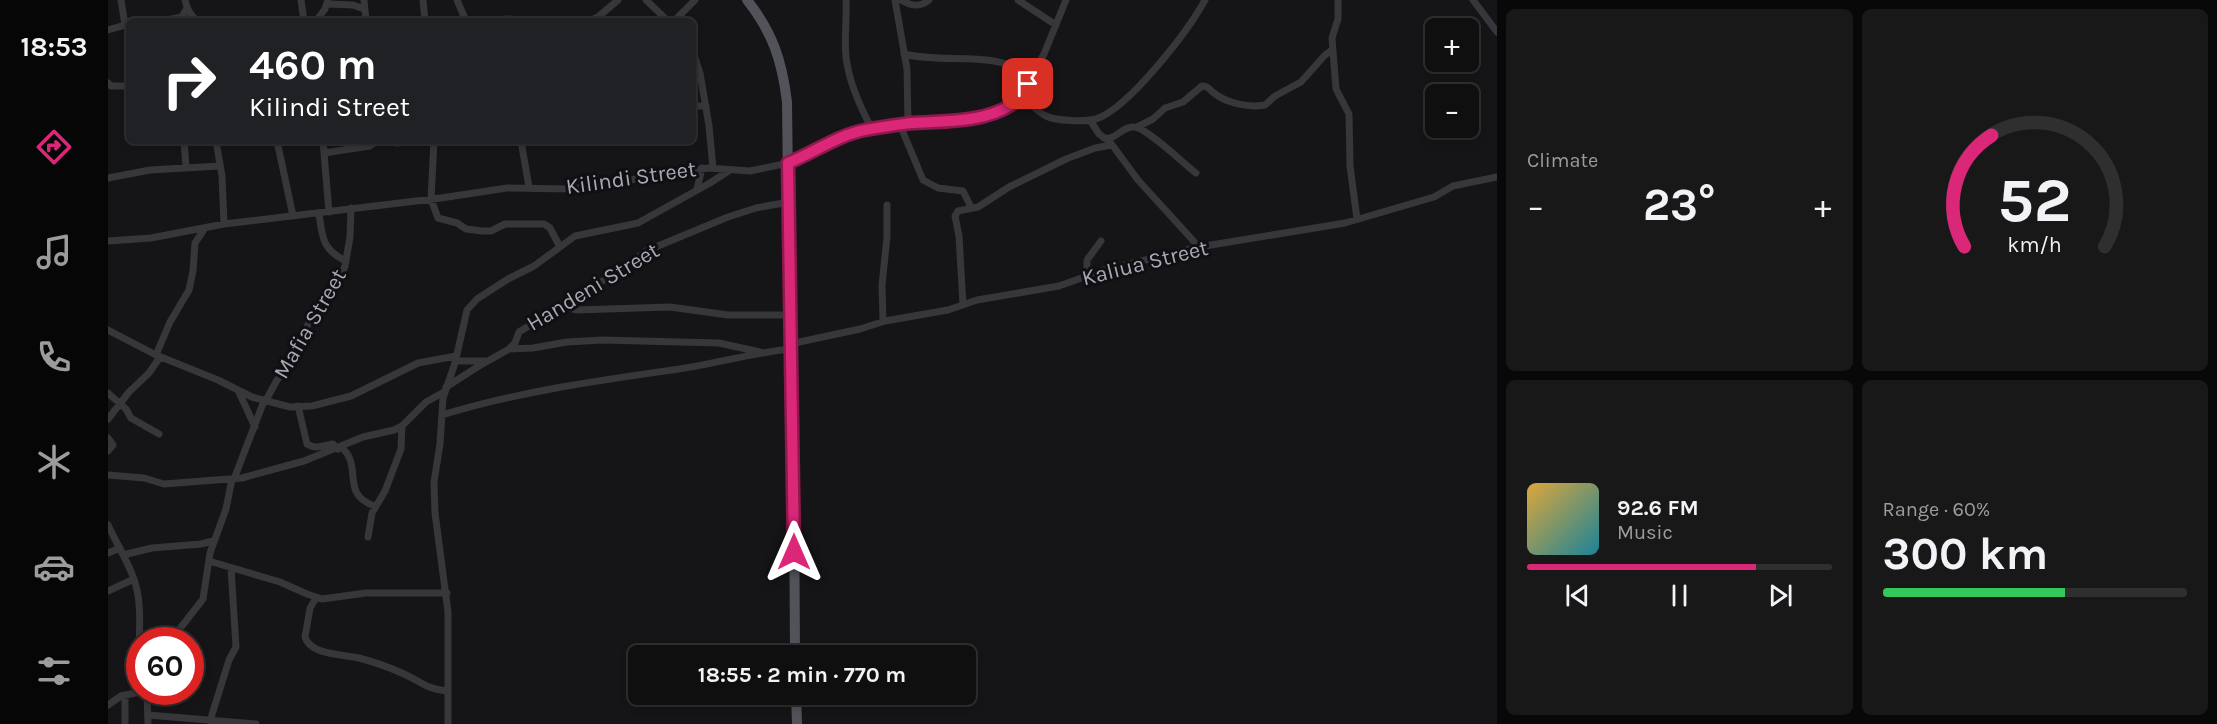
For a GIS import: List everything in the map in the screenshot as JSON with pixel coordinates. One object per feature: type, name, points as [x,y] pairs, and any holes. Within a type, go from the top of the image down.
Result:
[{"type":"main road","points":[[751,1],[770,34],[784,75],[789,202],[795,645]]},
{"type":"main road","points":[[796,705],[797,724]]},
{"type":"street","points":[[121,0],[126,20]]},
{"type":"street","points":[[301,0],[304,18]]},
{"type":"street","points":[[364,0],[366,18]]},
{"type":"street","points":[[423,0],[425,18]]},
{"type":"street","points":[[457,0],[465,18]]},
{"type":"street","points":[[606,0],[606,10]]},
{"type":"street","points":[[597,18],[618,0]]},
{"type":"street","points":[[646,0],[665,18]]},
{"type":"street","points":[[677,18],[694,0]]},
{"type":"street","points":[[846,0],[846,57],[858,103],[872,129]]},
{"type":"street","points":[[895,0],[904,54],[908,124]]},
{"type":"street","points":[[901,0],[913,5],[929,0]]},
{"type":"street","points":[[1018,0],[1057,21]]},
{"type":"street","name":"Kilindi Street","points":[[108,241],[151,238],[224,224],[431,200],[507,188],[571,189],[702,168],[750,171],[788,163],[851,134],[872,129],[957,120],[989,114],[1010,106],[1022,95],[1044,54],[1066,0]]},
{"type":"street","points":[[1022,95],[1039,112],[1052,118],[1090,120],[1098,118],[1111,110],[1142,82],[1175,45],[1205,0]]},
{"type":"street","points":[[1338,0],[1338,19],[1332,38],[1332,50],[1336,92],[1349,114],[1350,166],[1357,219]]},
{"type":"street","points":[[1473,0],[1497,32]]},
{"type":"street","points":[[180,18],[186,14],[186,2]]},
{"type":"street","points":[[186,2],[194,18]]},
{"type":"street","points":[[318,18],[328,2],[353,5],[364,9]]},
{"type":"street","points":[[108,30],[126,24]]},
{"type":"street","points":[[1104,138],[1110,139],[1125,129],[1137,127],[1153,119],[1165,108],[1186,100],[1203,86],[1243,105],[1265,105],[1275,96],[1301,82],[1332,50]]},
{"type":"street","points":[[904,54],[924,58],[996,60],[1019,68],[1032,77]]},
{"type":"street","points":[[696,61],[711,137],[713,168]]},
{"type":"street","points":[[108,83],[111,86],[126,86]]},
{"type":"street","points":[[696,106],[705,106]]},
{"type":"street","points":[[1090,120],[1095,130],[1112,145],[1138,180],[1198,247]]},
{"type":"street","points":[[900,125],[923,180],[938,188],[963,191],[971,207]]},
{"type":"street","points":[[1137,127],[1196,173]]},
{"type":"street","points":[[184,144],[186,167]]},
{"type":"street","points":[[216,144],[224,224]]},
{"type":"street","points":[[278,144],[293,216]]},
{"type":"street","points":[[329,212],[324,147],[334,151],[373,144]]},
{"type":"street","points":[[434,144],[431,200],[438,218],[460,224],[466,229],[487,232],[505,224],[547,225],[560,247]]},
{"type":"street","points":[[522,144],[529,187]]},
{"type":"street","points":[[963,305],[959,236],[955,216],[959,210],[978,207],[1009,187],[1060,162],[1095,148],[1112,145]]},
{"type":"street","points":[[108,178],[150,170],[220,166]]},
{"type":"street","points":[[697,189],[702,168]]},
{"type":"street","points":[[448,724],[447,593],[435,513],[434,482],[445,390],[464,317],[470,305],[507,279],[534,266],[568,240],[582,233],[638,223],[730,170]]},
{"type":"street","name":"Kaliua Street","points":[[442,415],[596,380],[671,370],[790,347],[883,321],[948,310],[1059,286],[1104,270],[1198,247],[1331,226],[1434,197],[1453,186],[1497,177]]},
{"type":"street","name":"Handeni Street","points":[[402,426],[417,409],[488,360],[509,349],[519,332],[621,271],[646,251],[735,214],[789,202]]},
{"type":"street","points":[[883,321],[882,276],[887,237],[887,206]]},
{"type":"street","name":"Mafia Street","points":[[181,627],[203,599],[213,541],[226,509],[233,479],[265,401],[277,380],[294,360],[314,309],[339,281],[346,261],[351,208]]},
{"type":"street","points":[[319,213],[327,248],[332,254],[346,261]]},
{"type":"street","points":[[108,419],[148,374],[158,356],[170,322],[189,290],[195,243],[205,228]]},
{"type":"street","points":[[1087,276],[1087,260],[1101,241]]},
{"type":"street","points":[[561,306],[577,310],[670,307],[728,315],[790,315]]},
{"type":"street","points":[[108,330],[158,356],[275,405],[312,406],[351,396],[418,363],[455,358],[488,360]]},
{"type":"street","points":[[509,349],[602,340],[719,343],[763,353]]},
{"type":"street","points":[[238,390],[255,427]]},
{"type":"street","points":[[108,393],[131,418],[159,434]]},
{"type":"street","points":[[298,406],[308,444],[312,447],[333,444],[345,450],[350,461],[355,491],[365,503],[375,506]]},
{"type":"street","points":[[108,475],[144,478],[164,484],[233,479],[286,466],[339,448],[359,438],[402,426],[401,449],[385,491],[375,506],[368,537]]},
{"type":"street","points":[[108,438],[112,445],[108,451]]},
{"type":"street","points":[[108,525],[134,579],[140,606],[140,627]]},
{"type":"street","points":[[108,553],[213,541]]},
{"type":"street","points":[[209,561],[280,582],[316,598],[366,593],[447,593]]},
{"type":"street","points":[[210,721],[229,660],[236,647],[231,568]]},
{"type":"street","points":[[108,591],[134,579]]},
{"type":"street","points":[[316,598],[310,608],[305,637],[311,647],[318,651],[378,663],[405,674],[428,688],[447,691]]},
{"type":"street","points":[[108,705],[125,695],[125,724]]},
{"type":"street","points":[[148,705],[148,724]]},
{"type":"street","points":[[148,715],[256,724]]},
{"type":"route","points":[[794,552],[788,163],[851,134],[865,130],[957,120],[999,111],[1015,102],[1028,84]]}]
